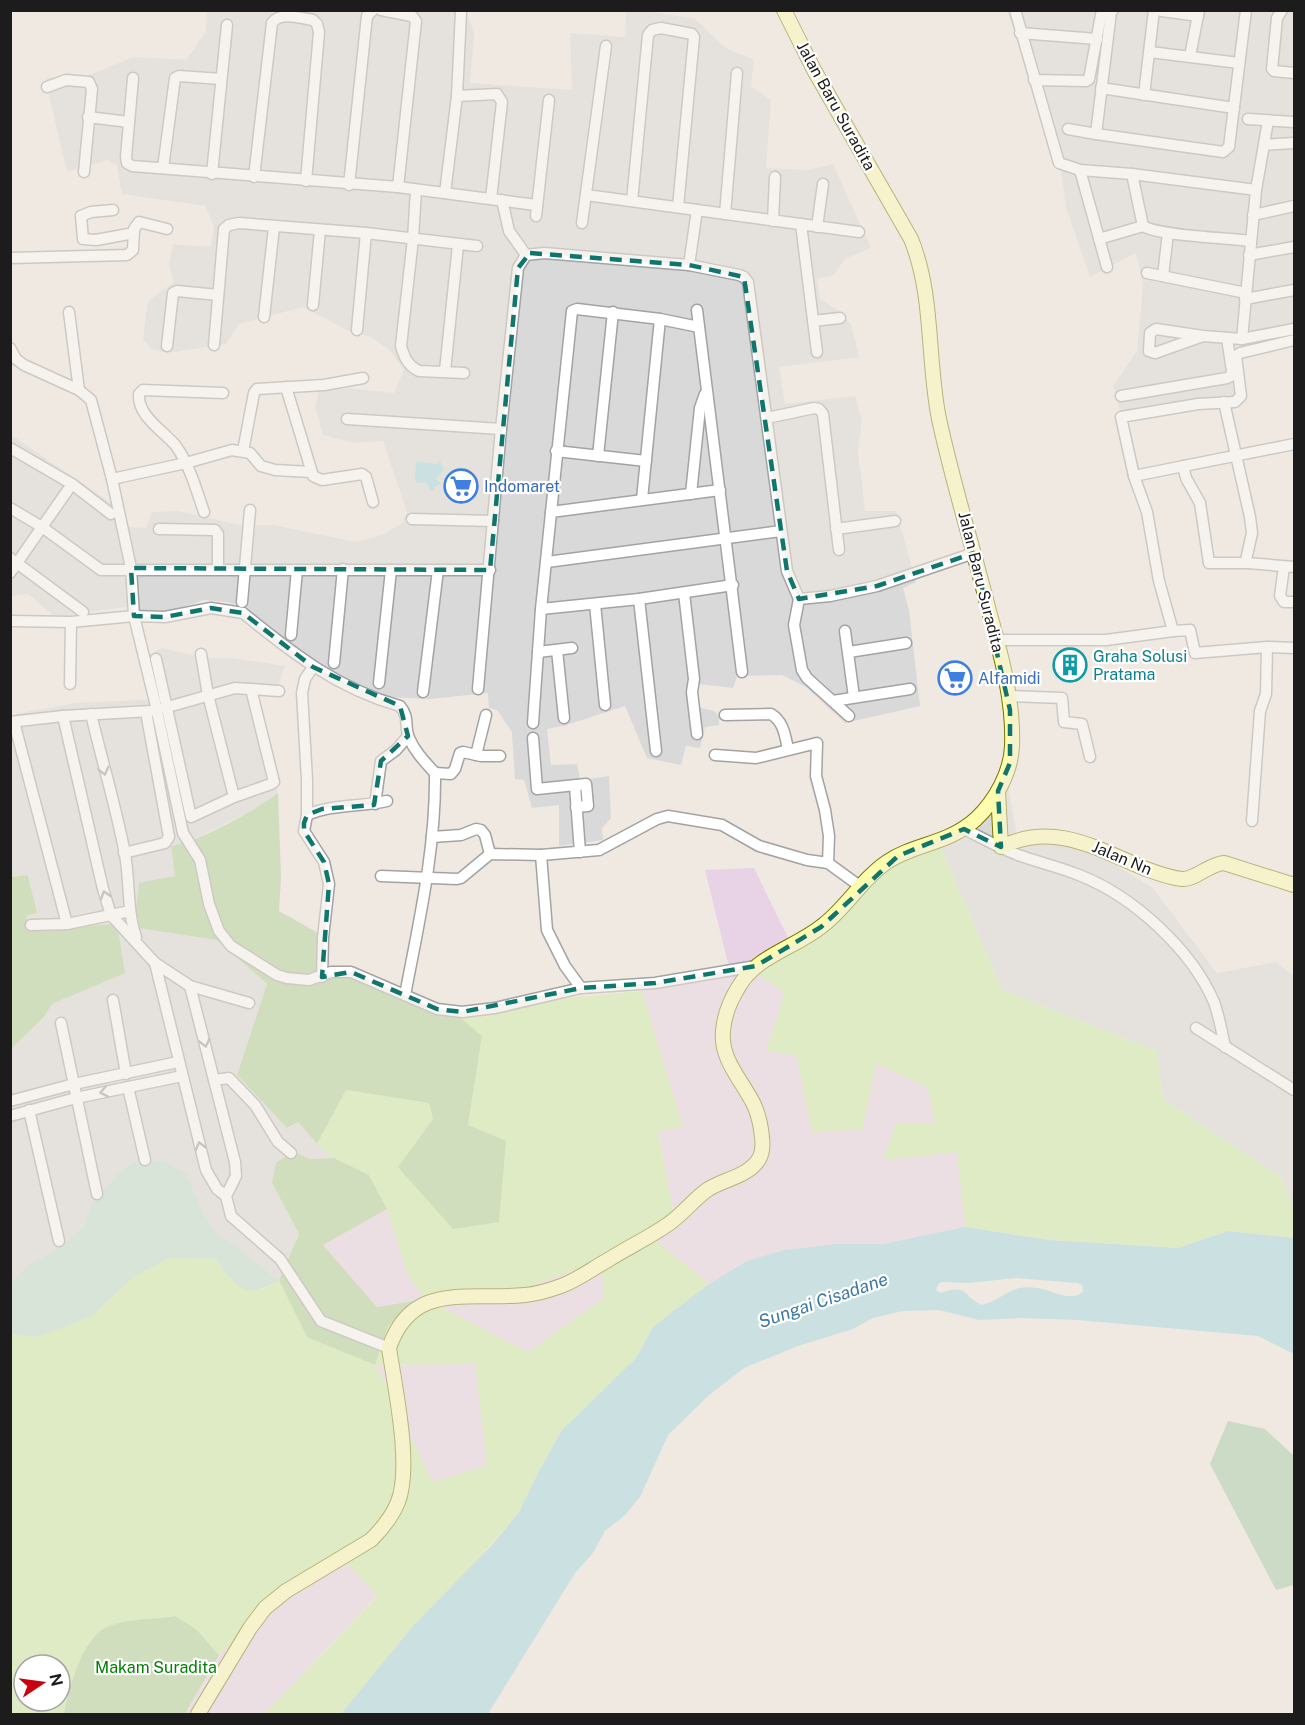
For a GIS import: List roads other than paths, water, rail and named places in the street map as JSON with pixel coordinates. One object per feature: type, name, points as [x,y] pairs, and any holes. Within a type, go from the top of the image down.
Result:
[{"type":"main road","name":"Jalan Baru Suradita","points":[[389,1348],[399,1325],[411,1311],[424,1303],[463,1296],[527,1295],[566,1284],[669,1224],[706,1190],[746,1171],[755,1164],[761,1156],[763,1146],[758,1115],[727,1058],[723,1031],[729,1006],[737,989],[756,966],[821,927],[837,914],[887,862],[942,841],[964,829],[981,813],[998,791],[1008,770],[1012,749],[1008,696],[997,640],[940,422],[932,376],[924,283],[915,250],[784,10]]},
{"type":"main road","points":[[998,791],[1001,847]]},
{"type":"main road","name":"Jalan Nn","points":[[1001,847],[1019,838],[1041,836],[1074,840],[1089,843],[1150,870],[1180,879],[1193,877],[1217,864],[1224,864],[1294,885]]},
{"type":"main road","points":[[198,1714],[244,1636],[265,1608],[286,1591],[371,1540],[391,1517],[402,1490],[404,1459],[389,1348]]},
{"type":"street","points":[[349,185],[367,16],[373,10]]},
{"type":"street","points":[[381,10],[411,16],[416,21],[398,187]]},
{"type":"street","points":[[1015,10],[1059,164],[1080,170],[1132,174],[1256,190]]},
{"type":"street","points":[[1034,80],[1089,79],[1102,10]]},
{"type":"street","points":[[1096,134],[1113,10]]},
{"type":"street","points":[[1144,95],[1155,10],[1198,14],[1190,57]]},
{"type":"street","points":[[1068,129],[1223,152],[1229,147],[1245,10]]},
{"type":"street","points":[[1282,10],[1277,18],[1272,69],[1294,74]]},
{"type":"street","points":[[445,193],[457,96],[462,12]]},
{"type":"street","points":[[254,177],[272,23],[282,16],[313,20],[319,32],[306,181]]},
{"type":"street","points":[[212,174],[227,25]]},
{"type":"street","points":[[632,201],[648,35],[652,30],[661,28],[692,34],[694,37],[678,207]]},
{"type":"street","points":[[1020,33],[1097,39]]},
{"type":"street","points":[[582,223],[606,46]]},
{"type":"street","points":[[1150,52],[1239,63]]},
{"type":"street","points":[[725,214],[737,73]]},
{"type":"street","points":[[163,168],[175,78],[179,76],[221,79]]},
{"type":"street","points":[[133,78],[126,157],[127,163],[132,166],[349,185],[398,187],[496,200],[536,210],[549,100]]},
{"type":"street","points":[[47,87],[66,80],[89,82],[92,89],[84,172]]},
{"type":"street","points":[[1101,88],[1234,108]]},
{"type":"street","points":[[457,96],[497,94],[500,97],[502,102],[496,200],[509,231],[526,255]]},
{"type":"street","points":[[88,117],[129,122]]},
{"type":"street","points":[[1248,119],[1294,122]]},
{"type":"street","points":[[1242,339],[1253,215],[1268,121]]},
{"type":"street","points":[[1264,145],[1294,143]]},
{"type":"street","points":[[1080,170],[1107,267]]},
{"type":"street","points":[[1132,174],[1143,226]]},
{"type":"street","points":[[773,220],[775,177]]},
{"type":"street","points":[[817,227],[823,184]]},
{"type":"street","points":[[416,190],[401,346],[403,355],[413,368],[419,370],[464,373]]},
{"type":"street","points":[[586,195],[859,232]]},
{"type":"street","points":[[1253,215],[1294,206]]},
{"type":"street","points":[[113,210],[91,212],[81,216],[83,239],[96,240],[134,233]]},
{"type":"street","points":[[689,265],[696,210]]},
{"type":"street","points":[[10,258],[127,255],[133,250],[135,225],[140,222],[167,229]]},
{"type":"street","points":[[214,345],[224,229],[233,223],[366,233],[477,246]]},
{"type":"street","points":[[801,224],[817,352]]},
{"type":"street","points":[[1098,239],[1143,226],[1168,233],[1251,241]]},
{"type":"street","points":[[264,317],[274,227]]},
{"type":"street","points":[[314,305],[320,230]]},
{"type":"street","points":[[357,330],[366,233]]},
{"type":"street","points":[[1163,276],[1168,233]]},
{"type":"street","points":[[445,371],[458,245]]},
{"type":"street","points":[[1249,255],[1294,247]]},
{"type":"street","points":[[526,255],[544,253],[689,265],[739,275],[748,282],[787,571],[799,599],[794,625],[802,670],[807,678],[849,716]]},
{"type":"street","points":[[478,689],[518,268],[526,255]]},
{"type":"street","points":[[1147,273],[1246,296],[1294,290]]},
{"type":"street","points":[[166,346],[173,293],[177,291],[218,295]]},
{"type":"street","points":[[533,723],[541,609],[572,310],[613,312],[699,327]]},
{"type":"street","points":[[697,310],[733,585],[742,672]]},
{"type":"street","points":[[69,312],[79,390]]},
{"type":"street","points":[[598,456],[613,312]]},
{"type":"street","points":[[813,321],[840,318]]},
{"type":"street","points":[[642,499],[660,319]]},
{"type":"street","points":[[1203,336],[1242,339],[1294,329]]},
{"type":"street","points":[[1121,396],[1231,376],[1227,338]]},
{"type":"street","points":[[1173,631],[1159,581],[1147,512],[1134,476],[1121,417],[1236,402],[1241,396],[1236,356],[1240,353],[1294,340]]},
{"type":"street","points":[[10,348],[16,359],[24,365],[79,390],[91,400],[112,479],[131,568],[134,616],[183,833],[200,860],[209,904],[219,931],[231,946],[277,975],[287,978],[309,980],[331,972],[351,972],[437,1009],[462,1012],[495,1008],[580,988],[655,983],[756,966]]},
{"type":"street","points":[[243,451],[254,393],[261,388],[324,385],[363,378]]},
{"type":"street","points":[[286,387],[311,472],[317,479],[322,480],[362,474],[366,477],[373,502]]},
{"type":"street","points":[[204,512],[186,463],[174,444],[144,412],[138,402],[139,394],[143,390],[223,393]]},
{"type":"street","points":[[691,494],[700,408],[706,391]]},
{"type":"street","points":[[1224,402],[1251,526],[1245,556],[1248,563]]},
{"type":"street","points":[[767,418],[814,408],[819,409],[823,414],[839,550]]},
{"type":"street","points":[[347,419],[501,429]]},
{"type":"street","points":[[1134,476],[1294,444]]},
{"type":"street","points":[[10,448],[72,484],[111,514]]},
{"type":"street","points":[[112,479],[186,463],[232,450],[250,453],[261,466],[268,468],[299,473],[311,472]]},
{"type":"street","points":[[556,451],[646,461]]},
{"type":"street","points":[[1183,466],[1186,478],[1200,502],[1209,563],[1248,563],[1289,567],[1280,596],[1284,602],[1294,602]]},
{"type":"street","points":[[10,573],[14,560],[42,527],[72,484]]},
{"type":"street","points":[[551,512],[720,490]]},
{"type":"street","points":[[10,507],[42,527],[97,568],[490,570]]},
{"type":"street","points":[[242,602],[250,510]]},
{"type":"street","points":[[412,519],[494,521]]},
{"type":"street","points":[[836,529],[895,521]]},
{"type":"street","points":[[159,530],[214,530],[218,534],[218,569]]},
{"type":"street","points":[[547,562],[781,531]]},
{"type":"street","points":[[799,599],[830,596],[877,586],[974,553]]},
{"type":"street","points":[[14,560],[83,612]]},
{"type":"street","points":[[334,663],[343,569]]},
{"type":"street","points":[[291,635],[297,570]]},
{"type":"street","points":[[379,684],[391,570]]},
{"type":"street","points":[[423,692],[438,570]]},
{"type":"street","points":[[541,609],[639,599],[733,585]]},
{"type":"street","points":[[684,592],[694,679],[692,692],[697,734]]},
{"type":"street","points":[[639,599],[656,751]]},
{"type":"street","points":[[595,604],[605,705]]},
{"type":"street","points":[[10,621],[70,622],[134,616],[165,617],[211,608],[243,613],[313,668],[377,700],[400,706],[407,719],[408,736],[417,752],[435,773],[428,879],[405,995]]},
{"type":"street","points":[[70,622],[70,684]]},
{"type":"street","points":[[997,640],[1106,640],[1190,630],[1195,653],[1267,647],[1294,648]]},
{"type":"street","points":[[844,631],[854,697]]},
{"type":"street","points":[[849,652],[906,643]]},
{"type":"street","points":[[1252,821],[1260,711],[1266,694],[1267,647]]},
{"type":"street","points":[[538,652],[572,648]]},
{"type":"street","points":[[557,650],[564,718]]},
{"type":"street","points":[[201,654],[208,695],[234,797]]},
{"type":"street","points":[[156,659],[165,708],[191,817],[274,782],[251,689]]},
{"type":"street","points":[[313,668],[305,679],[302,693],[307,780],[307,815],[304,831],[324,862],[329,884],[323,938],[322,977]]},
{"type":"street","points":[[165,708],[235,688],[279,692]]},
{"type":"street","points":[[833,701],[910,689]]},
{"type":"street","points":[[1008,696],[1062,698],[1064,722],[1082,724],[1090,757]]},
{"type":"street","points":[[67,924],[12,722],[63,716],[148,711],[169,837],[165,843],[124,853]]},
{"type":"street","points":[[91,714],[124,853],[129,880],[130,921],[137,942]]},
{"type":"street","points":[[725,715],[771,714],[778,718],[783,728],[788,749]]},
{"type":"street","points":[[476,755],[486,715]]},
{"type":"street","points":[[63,716],[111,915],[155,963],[190,986],[249,1003]]},
{"type":"street","points":[[375,804],[381,761],[396,750],[408,736]]},
{"type":"street","points":[[533,738],[537,789],[575,786],[580,852]]},
{"type":"street","points":[[715,755],[756,758],[817,743],[816,776],[829,836],[828,863]]},
{"type":"street","points":[[435,773],[451,774],[460,753],[463,752],[500,756]]},
{"type":"street","points":[[307,815],[331,807],[387,801]]},
{"type":"street","points":[[381,876],[428,879],[461,878],[490,854],[541,855],[599,850],[657,819],[668,816],[722,825],[759,846],[807,860],[828,863],[861,887]]},
{"type":"street","points":[[964,829],[1017,854],[1081,876],[1114,894],[1149,918],[1201,977],[1214,1004],[1225,1047]]},
{"type":"street","points":[[432,837],[461,835],[481,830],[485,834],[490,854]]},
{"type":"street","points":[[541,855],[547,930],[565,966],[580,988]]},
{"type":"street","points":[[31,925],[67,924],[130,911]]},
{"type":"street","points":[[155,963],[206,1170],[217,1189],[226,1197],[231,1216],[280,1259],[321,1321],[389,1348]]},
{"type":"street","points":[[190,986],[235,1162],[236,1176],[226,1197]]},
{"type":"street","points":[[113,1000],[126,1074]]},
{"type":"street","points":[[61,1023],[97,1194]]},
{"type":"street","points":[[1196,1028],[1294,1090]]},
{"type":"street","points":[[10,1101],[74,1084],[178,1062]]},
{"type":"street","points":[[10,1116],[76,1098],[182,1076]]},
{"type":"street","points":[[214,1080],[229,1078],[255,1105],[278,1142],[291,1153]]},
{"type":"street","points":[[128,1087],[145,1160]]},
{"type":"street","points":[[29,1110],[59,1241]]},
{"type":"water","points":[[440,461],[444,470],[435,479],[441,483],[434,490],[431,490],[426,482],[415,481],[416,462],[438,464]]},
{"type":"water","name":"Sungai Cisadane","points":[[965,1227],[1049,1240],[1178,1248],[1228,1231],[1294,1238],[1294,1354],[1258,1336],[1077,1320],[1021,1318],[979,1320],[939,1310],[903,1311],[873,1318],[853,1329],[798,1346],[744,1368],[708,1396],[668,1435],[640,1497],[624,1516],[605,1531],[593,1553],[575,1573],[488,1714],[341,1714],[413,1626],[492,1545],[519,1512],[562,1430],[636,1358],[653,1327],[709,1284],[747,1261],[784,1250],[836,1244],[883,1244]],"holes":[[[1016,1278],[1082,1285],[1083,1292],[1077,1295],[1066,1296],[1027,1287],[1013,1290],[982,1305],[961,1290],[940,1293],[936,1290],[939,1283],[943,1282],[968,1283]]]},
{"type":"place","name":"Indomaret","points":[[461,486]]},
{"type":"place","name":"Graha Solusi Pratama","points":[[1070,665]]},
{"type":"place","name":"Alfamidi","points":[[955,678]]},
{"type":"park label","name":"Makam Suradita","points":[[156,1667]]}]
